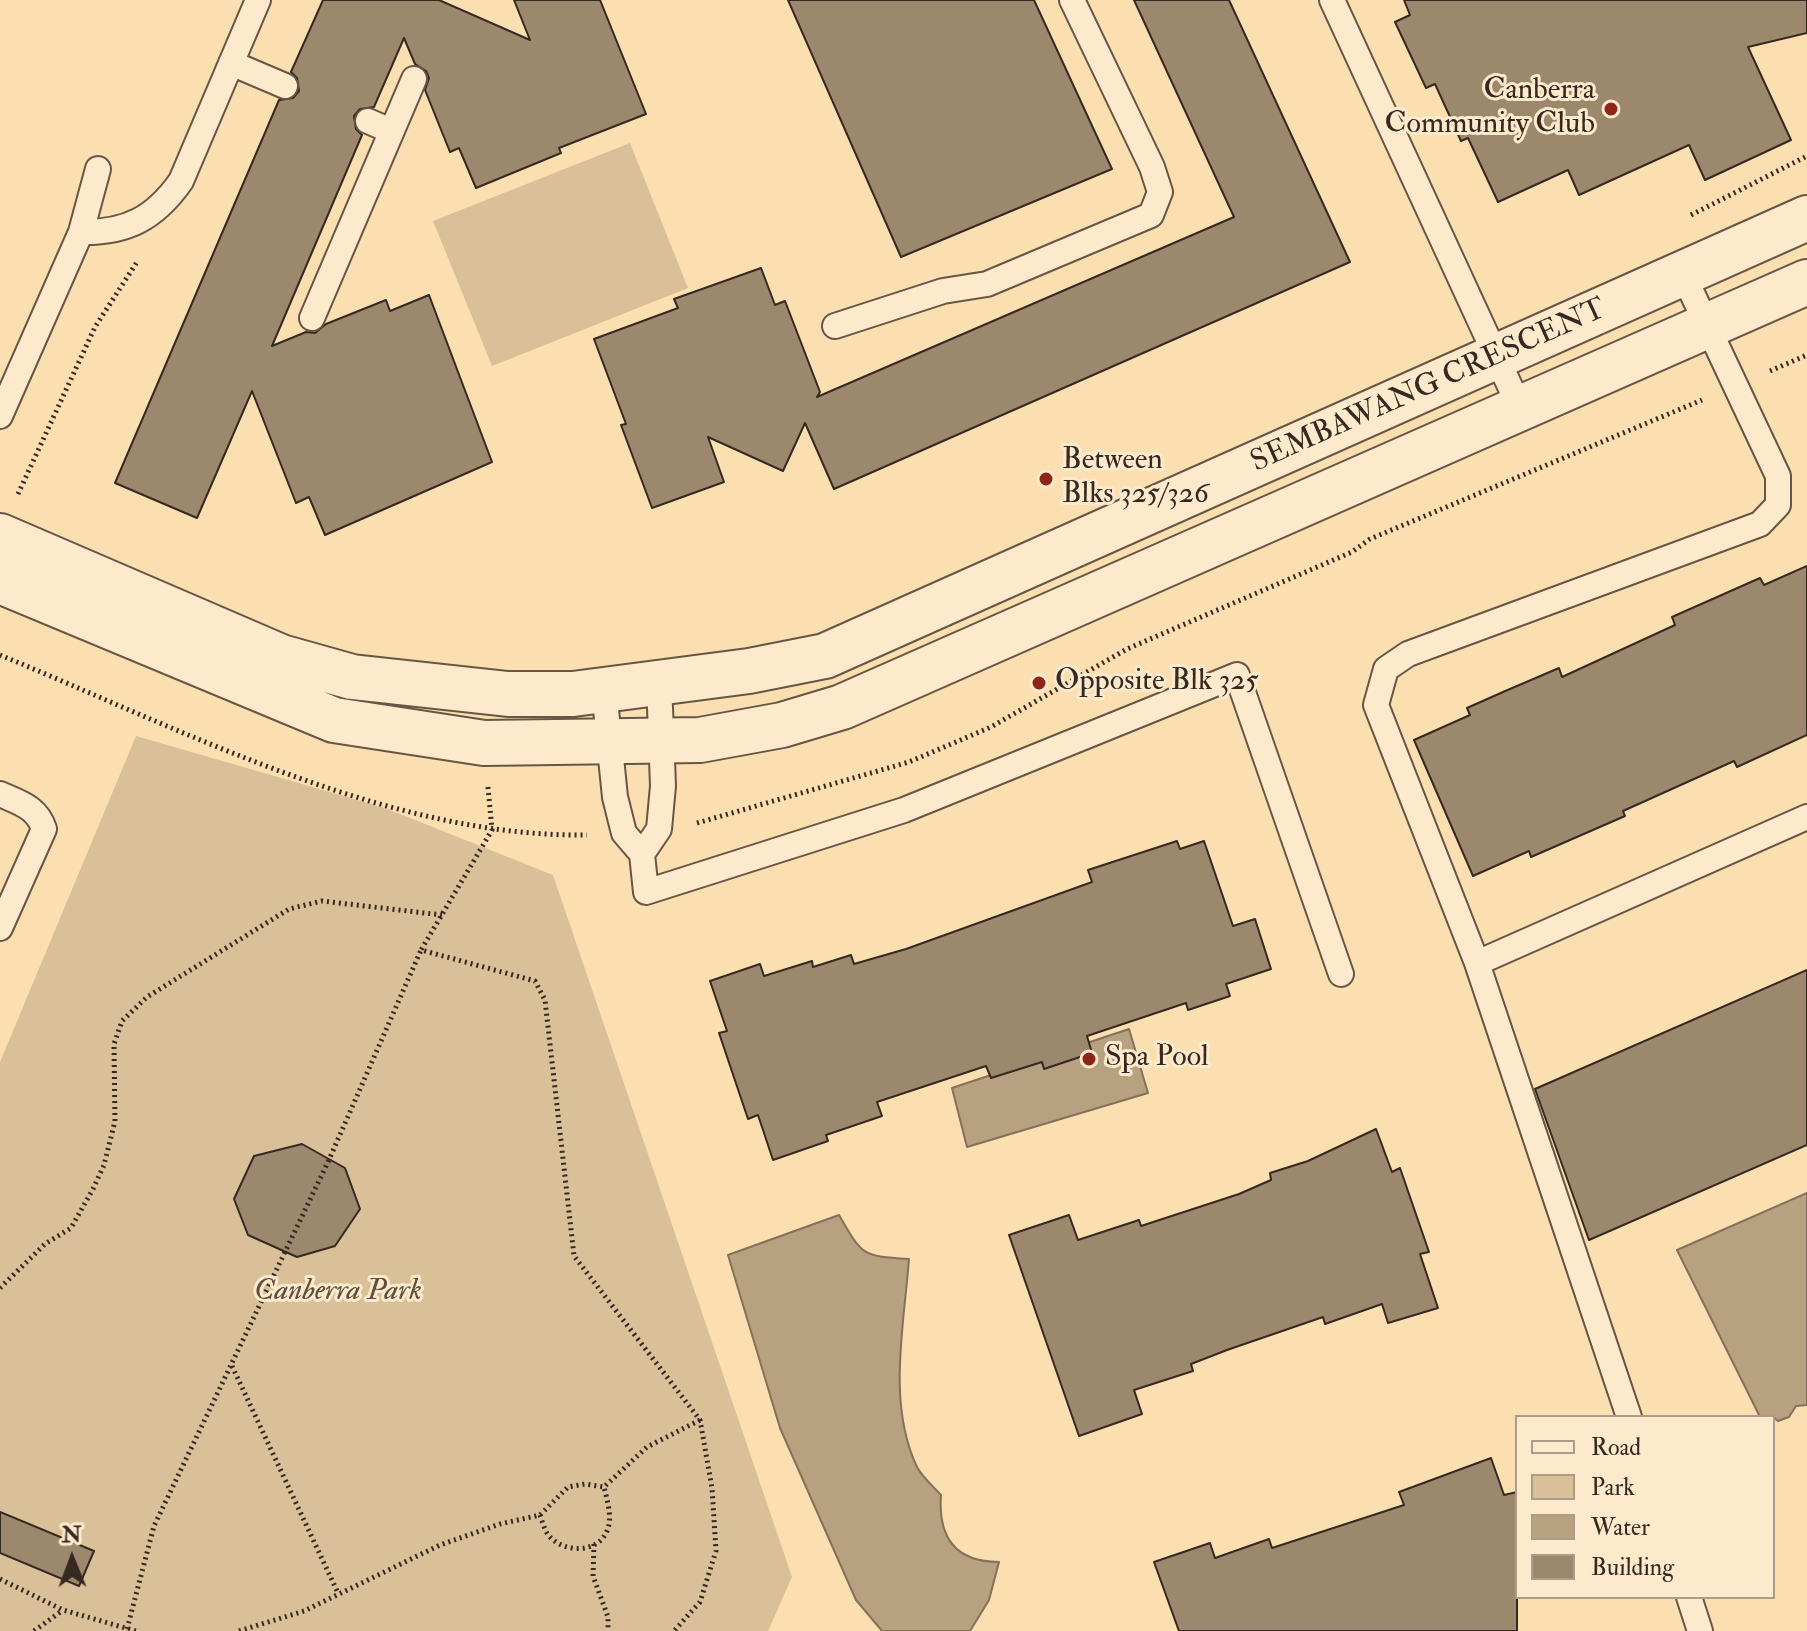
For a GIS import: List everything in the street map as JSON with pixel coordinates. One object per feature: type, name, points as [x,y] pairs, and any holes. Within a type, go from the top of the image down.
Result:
[{"type":"street","name":"SEMBAWANG CRESCENT","points":[[0,536],[281,657],[352,677],[508,694],[573,694],[749,671],[825,656],[1807,218]]},
{"type":"street","name":"SEMBAWANG CRESCENT","points":[[0,581],[334,720],[484,743],[607,740],[661,743],[782,725],[842,707],[1807,282]]},
{"type":"lane","points":[[81,232],[125,229],[154,215],[165,203],[181,181],[258,0]]},
{"type":"lane","points":[[835,326],[943,291],[987,284],[1151,215],[1160,192],[1152,167],[1072,0]]},
{"type":"lane","points":[[1332,0],[1520,408]]},
{"type":"lane","points":[[231,63],[285,86]]},
{"type":"lane","points":[[312,318],[414,79]]},
{"type":"lane","points":[[368,121],[391,131]]},
{"type":"lane","points":[[0,416],[81,232],[98,169]]},
{"type":"lane","points":[[1628,1415],[1477,963],[1376,705],[1386,669],[1408,654],[1760,524],[1778,505],[1778,476],[1705,327],[1683,274]]},
{"type":"lane","points":[[604,690],[607,740],[624,833],[642,854],[646,892],[904,810],[1237,675],[1341,974]]},
{"type":"lane","points":[[642,854],[659,829],[659,682]]},
{"type":"lane","points":[[0,794],[32,808],[40,816],[44,829],[0,928]]},
{"type":"lane","points":[[1477,963],[1807,817]]},
{"type":"lane","points":[[1690,1599],[1700,1631]]},
{"type":"path","points":[[1677,222],[1807,156]]},
{"type":"path","points":[[127,1629],[154,1526],[328,1162],[421,950],[492,830],[484,743]]},
{"type":"path","points":[[0,1288],[45,1244],[71,1228],[93,1189],[104,1165],[115,1121],[114,1044],[122,1021],[147,997],[289,909],[322,901],[442,915]]},
{"type":"path","points":[[421,950],[535,981],[545,1000],[574,1256],[700,1420],[712,1488],[716,1551],[700,1602],[674,1631]]},
{"type":"path","points":[[231,1365],[338,1593]]},
{"type":"path","points":[[604,1487],[647,1447],[700,1420]]},
{"type":"path","points":[[239,1631],[304,1611],[440,1545],[500,1524],[540,1515],[568,1487],[585,1484],[604,1487]]},
{"type":"path","points":[[540,1515],[548,1536],[563,1546],[581,1550],[594,1544],[607,1532],[610,1513],[604,1487]]},
{"type":"path","points":[[594,1544],[593,1576],[608,1617],[608,1631]]},
{"type":"path","points":[[0,1579],[63,1610],[136,1631]]},
{"type":"path","points":[[34,1631],[63,1610]]},
{"type":"green space","points":[[630,143],[688,288],[492,366],[433,221]]},
{"type":"green space","name":"Canberra Park","points":[[136,736],[385,808],[553,875],[792,1577],[768,1631],[0,1631],[0,1062]]},
{"type":"water","name":"Spa Pool","points":[[1129,1029],[1148,1093],[967,1147],[952,1088]]},
{"type":"water","points":[[1807,1193],[1807,1405],[1796,1406],[1789,1417],[1778,1421],[1775,1415],[1759,1415],[1677,1250]]},
{"type":"water","points":[[839,1215],[853,1239],[865,1251],[881,1257],[909,1259],[900,1364],[902,1417],[908,1443],[919,1471],[941,1495],[943,1523],[952,1544],[971,1557],[999,1562],[989,1600],[970,1631],[882,1631],[856,1600],[780,1428],[728,1255]]},
{"type":"building","points":[[323,0],[439,0],[530,40],[514,0],[600,0],[646,114],[559,148],[561,153],[476,188],[459,148],[450,152],[425,90],[429,78],[426,71],[415,64],[404,38],[374,107],[360,109],[354,116],[356,129],[362,135],[272,346],[306,332],[315,333],[326,324],[386,300],[390,311],[429,295],[492,462],[325,535],[309,497],[296,503],[252,391],[197,518],[115,483],[279,100],[293,98],[299,91],[297,78],[291,72]]},
{"type":"building","points":[[788,0],[1034,0],[1112,169],[901,257]]},
{"type":"building","points":[[1134,0],[1229,0],[1350,262],[834,489],[805,423],[783,471],[708,437],[724,482],[652,508],[621,425],[626,424],[594,339],[678,308],[674,299],[761,268],[775,305],[785,301],[820,392],[817,397],[1234,217]]},
{"type":"building","name":"Canberra Community Club","points":[[1404,0],[1807,0],[1807,33],[1748,47],[1791,140],[1705,180],[1689,145],[1579,195],[1568,170],[1498,202],[1468,138],[1461,141],[1435,84],[1426,88],[1395,22],[1410,15]]},
{"type":"building","points":[[1807,566],[1807,735],[1737,767],[1734,761],[1623,811],[1625,816],[1531,857],[1529,851],[1473,876],[1414,740],[1470,715],[1467,708],[1503,692],[1559,668],[1562,677],[1675,625],[1672,617],[1760,578],[1764,585]]},
{"type":"building","points":[[1177,841],[1180,849],[1204,841],[1233,926],[1255,919],[1271,969],[1226,984],[1230,996],[1188,1010],[1186,1003],[1087,1036],[1092,1053],[1044,1069],[1042,1062],[991,1078],[986,1066],[877,1102],[882,1116],[826,1135],[828,1141],[773,1160],[758,1115],[748,1119],[719,1033],[727,1031],[710,981],[760,964],[764,976],[812,961],[813,967],[851,955],[854,964],[906,949],[1092,882],[1088,870]]},
{"type":"building","points":[[1807,970],[1807,1145],[1589,1240],[1535,1089]]},
{"type":"building","points":[[1376,1129],[1392,1172],[1400,1168],[1429,1252],[1420,1254],[1438,1308],[1388,1323],[1382,1304],[1325,1324],[1323,1317],[1227,1350],[1191,1364],[1193,1371],[1134,1390],[1142,1414],[1079,1436],[1009,1235],[1069,1215],[1078,1240],[1139,1220],[1141,1226],[1239,1194],[1271,1180],[1270,1173],[1308,1161]]},
{"type":"building","points":[[302,1144],[345,1168],[360,1209],[335,1246],[297,1257],[248,1235],[234,1199],[254,1156]]},
{"type":"building","points":[[1491,1458],[1504,1495],[1515,1492],[1517,1631],[1179,1631],[1154,1562],[1210,1543],[1215,1558],[1269,1539],[1272,1548],[1404,1505],[1399,1492]]},
{"type":"building","points":[[0,1512],[94,1551],[79,1586],[0,1553]]},
{"type":"place","name":"Canberra Community Club","points":[[1611,109]]},
{"type":"place","name":"Between Blks 325/326","points":[[1046,479]]},
{"type":"place","name":"Opposite Blk 325","points":[[1039,683]]},
{"type":"place","name":"Spa Pool","points":[[1089,1059]]}]
